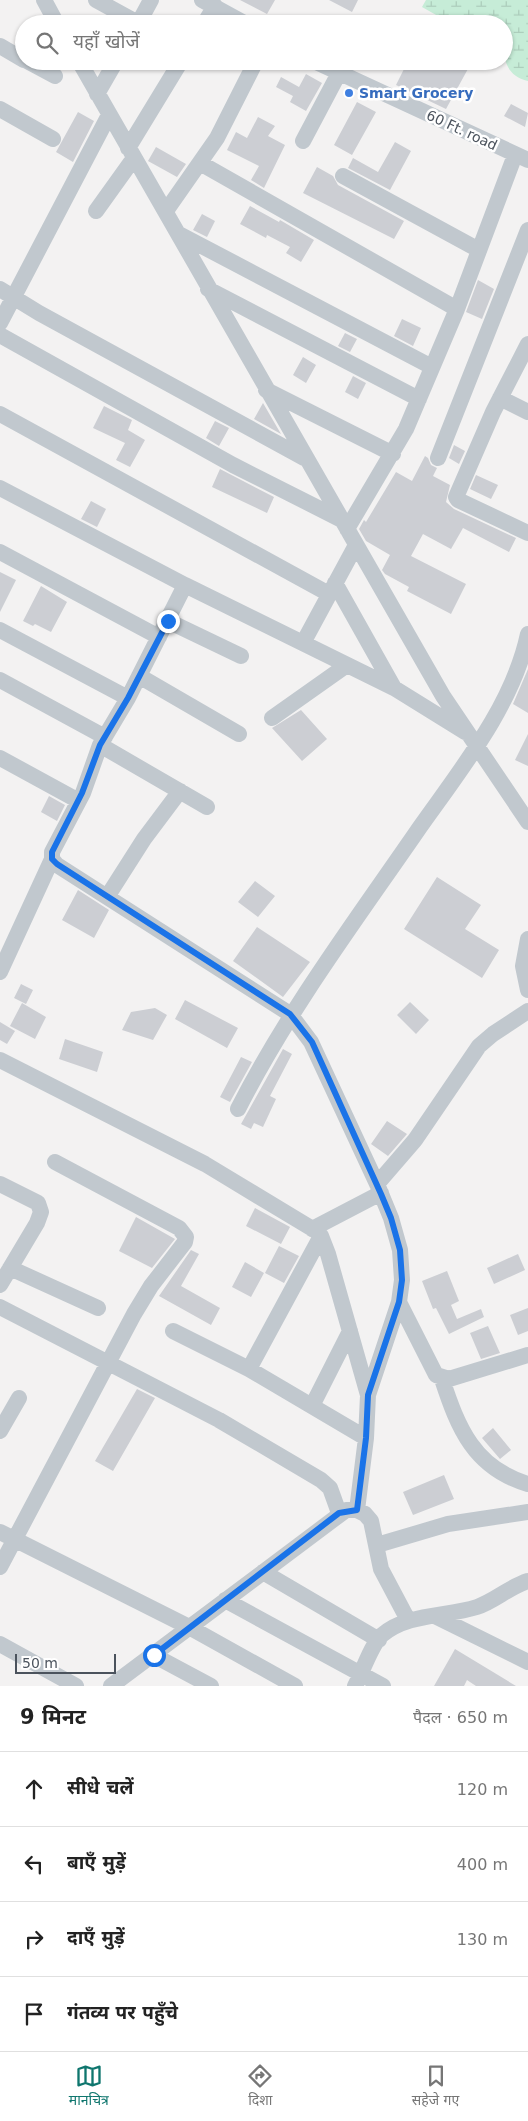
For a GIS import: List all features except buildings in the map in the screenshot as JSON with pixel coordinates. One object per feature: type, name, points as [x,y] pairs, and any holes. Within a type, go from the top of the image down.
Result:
[{"type":"street","points":[[44,0],[52,15]]},
{"type":"street","points":[[96,0],[123,15]]},
{"type":"street","points":[[143,15],[152,0]]},
{"type":"street","points":[[210,15],[218,4],[233,15]]},
{"type":"street","points":[[0,46],[15,54]]},
{"type":"street","points":[[44,70],[55,76]]},
{"type":"street","points":[[84,70],[443,696],[528,822]]},
{"type":"street","points":[[97,94],[111,70]]},
{"type":"street","points":[[96,211],[131,153],[176,70]]},
{"type":"street","points":[[166,211],[217,138],[251,70]]},
{"type":"street","name":"60 Ft. road","points":[[333,70],[522,157]]},
{"type":"street","points":[[304,141],[339,73]]},
{"type":"street","points":[[0,109],[53,139]]},
{"type":"street","points":[[0,322],[6,292],[109,115]]},
{"type":"street","points":[[343,524],[393,454],[419,399],[457,309],[479,250],[522,157]]},
{"type":"street","points":[[200,163],[457,309]]},
{"type":"street","points":[[343,176],[479,250]]},
{"type":"street","points":[[438,458],[528,230]]},
{"type":"street","points":[[178,234],[432,367]]},
{"type":"street","points":[[208,288],[419,399]]},
{"type":"street","points":[[6,292],[39,313],[306,458]]},
{"type":"street","points":[[0,335],[343,524]]},
{"type":"street","points":[[528,344],[500,398],[456,497],[458,500],[528,533]]},
{"type":"street","points":[[266,390],[393,454]]},
{"type":"street","points":[[500,398],[528,412]]},
{"type":"street","points":[[0,414],[332,589],[394,688]]},
{"type":"street","points":[[0,488],[185,585],[394,688],[473,740]]},
{"type":"street","points":[[303,643],[356,545]]},
{"type":"street","points":[[0,552],[160,637]]},
{"type":"street","points":[[0,972],[52,859],[52,852],[82,793],[102,741],[128,698],[185,585]]},
{"type":"street","points":[[168,621],[241,656]]},
{"type":"street","points":[[0,630],[128,698]]},
{"type":"street","points":[[238,1109],[290,1014],[473,740],[493,720],[526,653],[528,634]]},
{"type":"street","points":[[272,718],[347,665]]},
{"type":"street","points":[[139,676],[239,734]]},
{"type":"street","points":[[0,680],[207,806]]},
{"type":"street","points":[[0,758],[77,800]]},
{"type":"street","points":[[108,897],[144,839],[180,791]]},
{"type":"street","points":[[52,859],[290,1014],[312,1042],[379,1189],[391,1218],[400,1250],[402,1280],[399,1302],[368,1395],[366,1438],[357,1510]]},
{"type":"street","points":[[528,939],[523,966],[528,990]]},
{"type":"street","points":[[249,1369],[316,1232],[379,1189],[479,1046],[493,1034],[528,1011]]},
{"type":"street","points":[[0,1060],[205,1164],[316,1232],[350,1331],[368,1395]]},
{"type":"street","points":[[0,1567],[7,1536],[109,1363],[150,1286],[185,1242],[186,1237],[179,1228],[55,1162]]},
{"type":"street","points":[[0,1184],[38,1203],[41,1212],[37,1223],[0,1285]]},
{"type":"street","points":[[10,1268],[98,1308]]},
{"type":"street","points":[[399,1302],[433,1370],[442,1379],[464,1436],[493,1469],[528,1484]]},
{"type":"street","points":[[0,1307],[218,1420],[321,1480],[330,1488],[339,1513]]},
{"type":"street","points":[[173,1331],[249,1369],[366,1438]]},
{"type":"street","points":[[312,1406],[350,1331]]},
{"type":"street","points":[[442,1379],[449,1379],[528,1355]]},
{"type":"street","points":[[0,1431],[19,1398]]},
{"type":"street","points":[[111,1686],[339,1513],[357,1510],[365,1514],[371,1521],[381,1569],[408,1620]]},
{"type":"street","points":[[377,1545],[448,1524],[528,1512]]},
{"type":"street","points":[[7,1536],[189,1627],[295,1686]]},
{"type":"street","points":[[263,1572],[379,1640]]},
{"type":"street","points":[[358,1680],[382,1635],[408,1620],[480,1606],[511,1587],[528,1581]]},
{"type":"street","points":[[225,1600],[358,1680],[383,1686]]},
{"type":"street","points":[[435,1616],[528,1662]]},
{"type":"street","points":[[0,1644],[76,1686]]},
{"type":"street","points":[[154,1655],[211,1686]]},
{"type":"green space","points":[[426,0],[528,0],[528,81],[519,78],[510,70],[513,70],[513,15],[436,15],[422,7]]},
{"type":"place","name":"Smart Grocery","points":[[349,93]]},
{"type":"route","points":[[154,1655],[339,1513],[346,1510],[357,1510],[366,1438],[368,1395],[399,1302],[402,1280],[400,1250],[391,1218],[381,1194],[312,1042],[290,1014],[52,859],[52,852],[82,793],[100,745],[128,698],[168,621]]}]
